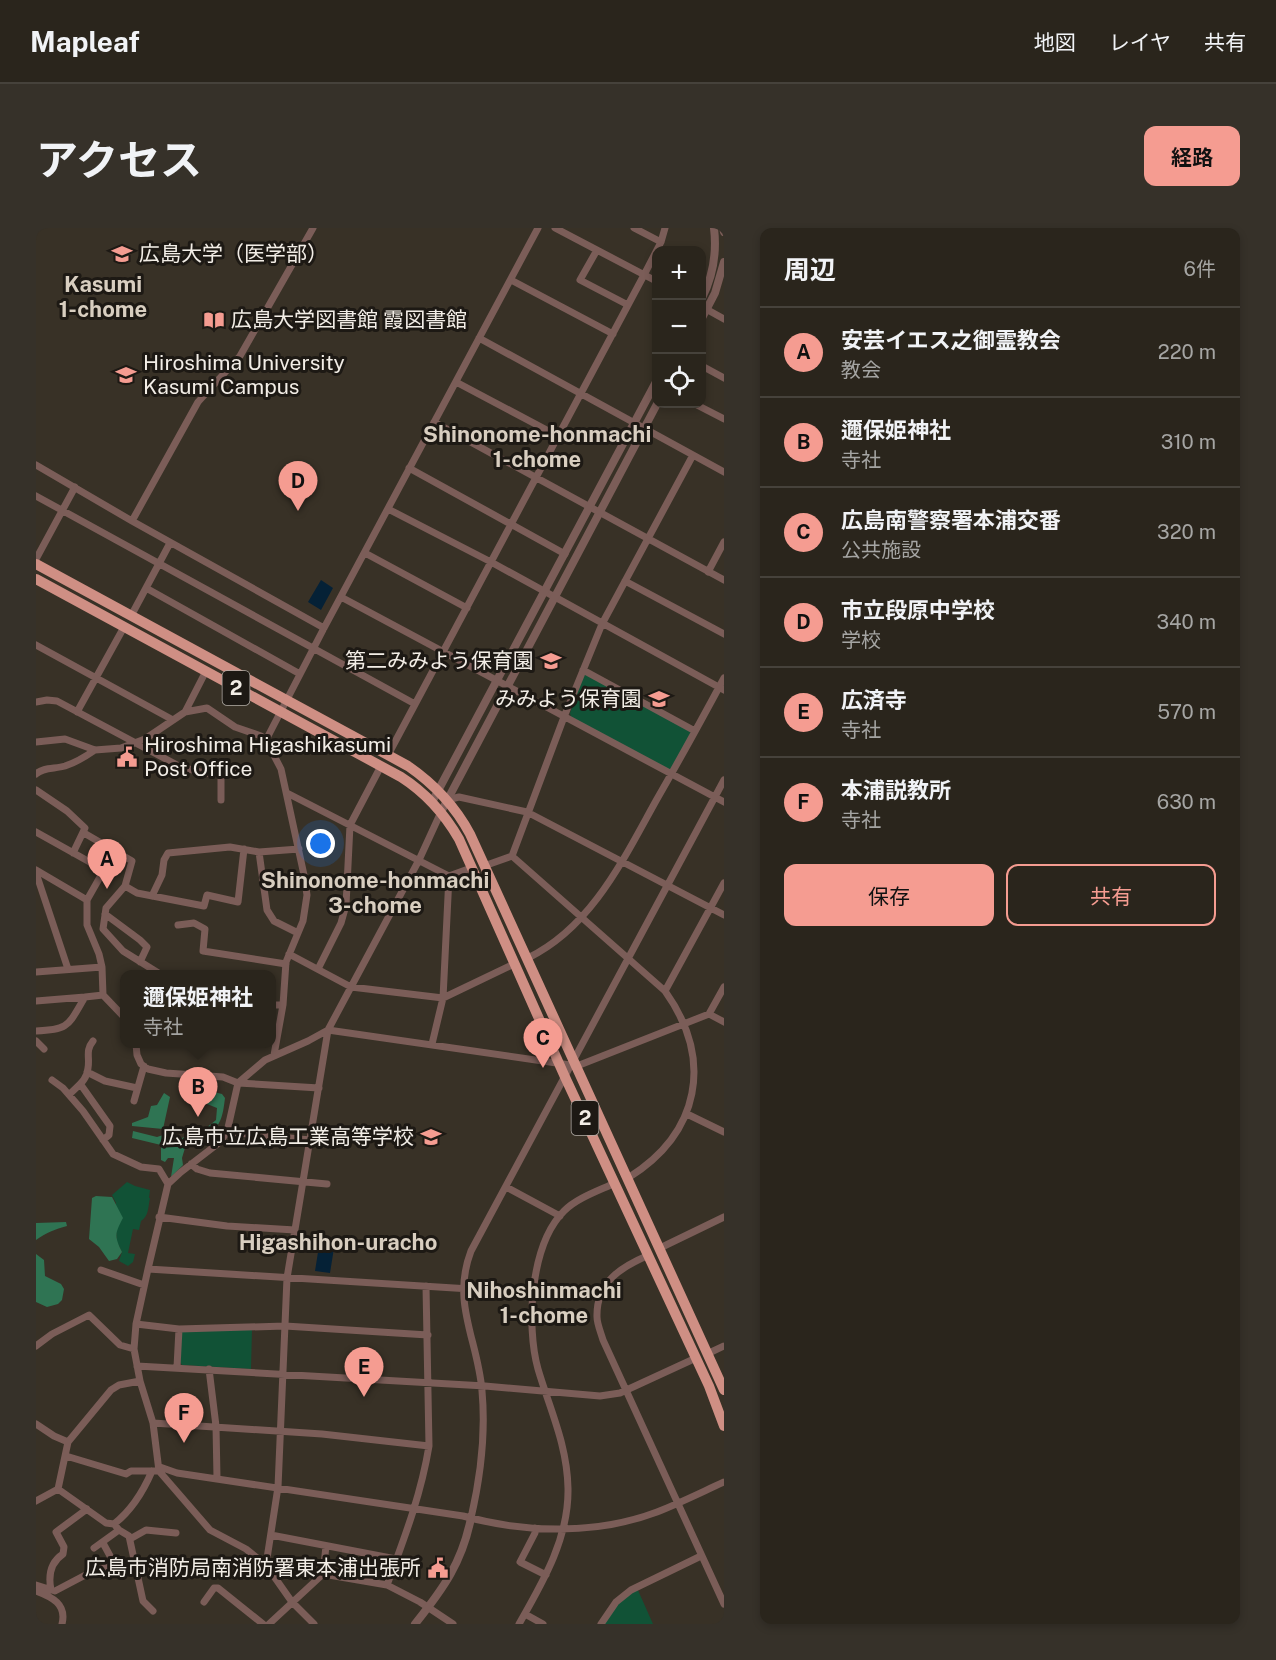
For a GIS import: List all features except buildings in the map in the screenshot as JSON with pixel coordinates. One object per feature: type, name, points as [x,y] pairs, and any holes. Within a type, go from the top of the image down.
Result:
[{"type":"highway","name":"2","points":[[36,564],[388,755],[415,771],[447,800],[466,826],[528,958],[570,1063],[565,1077],[696,1358],[724,1426]]},
{"type":"highway","name":"2","points":[[36,579],[408,781],[441,812],[459,839],[514,964],[570,1063],[628,1178],[724,1390]]},
{"type":"street","points":[[132,521],[198,402],[240,356],[313,228]]},
{"type":"street","points":[[266,740],[538,228]]},
{"type":"street","points":[[555,228],[652,279]]},
{"type":"street","points":[[573,237],[578,228]]},
{"type":"street","points":[[634,228],[661,242]]},
{"type":"street","points":[[388,755],[644,275],[661,242],[665,228]]},
{"type":"street","points":[[714,231],[723,229]]},
{"type":"street","points":[[714,231],[724,237]]},
{"type":"street","points":[[706,290],[714,264],[714,231]]},
{"type":"street","points":[[597,250],[580,280],[628,305]]},
{"type":"street","points":[[724,262],[719,284],[706,309],[724,319]]},
{"type":"street","points":[[511,280],[612,334]]},
{"type":"street","points":[[479,338],[724,472]]},
{"type":"street","points":[[706,368],[724,378]]},
{"type":"street","points":[[456,382],[558,436]]},
{"type":"street","points":[[432,802],[652,391]]},
{"type":"street","points":[[266,1565],[278,1486],[287,1278],[328,1030],[655,408]]},
{"type":"street","points":[[703,408],[724,419]]},
{"type":"street","points":[[434,422],[724,580]]},
{"type":"street","points":[[512,856],[527,812],[602,624],[693,456]]},
{"type":"street","points":[[36,465],[170,543],[324,628]]},
{"type":"street","points":[[409,468],[565,554]]},
{"type":"street","points":[[36,560],[75,487]]},
{"type":"street","points":[[36,496],[415,704]]},
{"type":"street","points":[[388,509],[491,562],[722,688]]},
{"type":"street","points":[[708,572],[724,542]]},
{"type":"street","points":[[131,616],[170,543]]},
{"type":"street","points":[[365,553],[467,608]]},
{"type":"street","points":[[625,580],[724,634]]},
{"type":"street","points":[[146,588],[300,674]]},
{"type":"street","points":[[341,597],[724,802]]},
{"type":"street","points":[[77,712],[124,627]]},
{"type":"street","points":[[36,645],[173,720]]},
{"type":"street","points":[[583,670],[695,731]]},
{"type":"street","points":[[185,712],[206,671]]},
{"type":"street","points":[[528,958],[566,931],[602,894],[722,688],[724,678]]},
{"type":"street","points":[[36,702],[57,701],[179,766],[221,776],[238,770]]},
{"type":"street","points":[[36,742],[65,740],[95,750],[121,748],[145,739],[185,712],[207,708],[235,727],[266,740],[281,769],[307,895],[303,921],[286,964],[284,1005],[276,1045]]},
{"type":"street","points":[[36,774],[39,771],[62,767],[82,760],[95,750]]},
{"type":"street","points":[[318,969],[341,923],[346,905],[350,825],[381,766]]},
{"type":"street","points":[[220,800],[221,776]]},
{"type":"street","points":[[570,1063],[724,780]]},
{"type":"street","points":[[36,790],[67,811],[85,828],[73,853]]},
{"type":"street","points":[[286,793],[449,876],[471,868]]},
{"type":"street","points":[[447,800],[459,797],[527,812],[724,915]]},
{"type":"street","points":[[36,832],[104,870],[87,900],[87,924],[102,967],[103,995],[120,1013]]},
{"type":"street","points":[[84,833],[132,861],[125,886],[106,908],[103,929],[123,951],[152,970]]},
{"type":"street","points":[[152,896],[162,875],[164,860],[168,852],[230,847],[259,852],[298,849]]},
{"type":"street","points":[[125,886],[137,893],[204,906],[207,895],[238,902],[244,849]]},
{"type":"street","points":[[259,852],[267,910],[274,921],[298,933]]},
{"type":"street","points":[[484,866],[512,856]]},
{"type":"street","points":[[512,856],[627,959],[646,972],[665,991],[675,1005],[684,1025],[692,1054],[694,1086],[687,1114],[671,1142],[656,1158],[628,1178]]},
{"type":"street","points":[[36,872],[87,900]]},
{"type":"street","points":[[36,872],[68,969]]},
{"type":"street","points":[[432,1044],[443,998],[449,876]]},
{"type":"street","points":[[665,991],[724,883]]},
{"type":"street","points":[[105,914],[147,947],[140,962]]},
{"type":"street","points":[[178,925],[194,923],[205,929],[203,951],[286,964]]},
{"type":"street","points":[[290,954],[351,987],[443,998],[514,964]]},
{"type":"street","points":[[36,972],[102,967]]},
{"type":"street","points":[[314,1624],[292,1602],[266,1565],[246,1549],[210,1530],[157,1470],[153,1423],[140,1381],[134,1349],[136,1324],[144,1285],[168,1184],[220,1142],[227,1132],[238,1083],[254,1068],[274,1055],[328,1030],[570,1063],[710,1014],[724,987]]},
{"type":"street","points":[[36,1001],[103,995]]},
{"type":"street","points":[[36,1031],[58,1031],[67,1026],[85,997]]},
{"type":"street","points":[[276,1005],[284,1005]]},
{"type":"street","points":[[710,1014],[724,1022]]},
{"type":"street","points":[[36,1041],[44,1049]]},
{"type":"street","points":[[69,1095],[81,1085],[87,1072],[87,1053],[93,1041]]},
{"type":"street","points":[[136,1048],[144,1066],[166,1073],[223,1077],[238,1083],[319,1088]]},
{"type":"street","points":[[274,1055],[275,1048]]},
{"type":"street","points":[[134,1101],[144,1066]]},
{"type":"street","points":[[87,1072],[105,1081],[137,1088]]},
{"type":"street","points":[[415,1624],[454,1570],[467,1538],[484,1450],[482,1386],[464,1308],[465,1268],[471,1251],[565,1077]]},
{"type":"street","points":[[52,1080],[69,1095],[96,1127],[113,1154],[141,1167],[159,1169],[168,1184]]},
{"type":"street","points":[[81,1085],[110,1126],[109,1135],[103,1140]]},
{"type":"street","points":[[687,1114],[724,1132]]},
{"type":"street","points":[[227,1132],[310,1140]]},
{"type":"street","points":[[191,1164],[210,1173],[327,1184]]},
{"type":"street","points":[[519,1624],[546,1575],[562,1529],[568,1490],[566,1460],[560,1431],[532,1344],[533,1292],[543,1250],[551,1228],[560,1215],[578,1201],[615,1183]]},
{"type":"street","points":[[506,1187],[560,1215]]},
{"type":"street","points":[[159,1217],[228,1226],[295,1230]]},
{"type":"street","points":[[660,1248],[724,1217]]},
{"type":"street","points":[[649,1255],[624,1266],[609,1279],[600,1297],[597,1317],[603,1340],[724,1604]]},
{"type":"street","points":[[148,1269],[600,1297]]},
{"type":"street","points":[[101,1270],[144,1285]]},
{"type":"street","points":[[387,1585],[415,1509],[429,1446],[426,1286]]},
{"type":"street","points":[[36,1346],[52,1334],[89,1314],[120,1345],[134,1349]]},
{"type":"street","points":[[136,1324],[179,1329],[285,1326],[428,1335]]},
{"type":"street","points":[[177,1367],[179,1329]]},
{"type":"street","points":[[709,1353],[724,1346]]},
{"type":"street","points":[[137,1366],[482,1386],[600,1396],[626,1390],[696,1358]]},
{"type":"street","points":[[209,1369],[216,1426],[217,1478]]},
{"type":"street","points":[[36,1501],[58,1489],[68,1442],[111,1390],[119,1385],[140,1381]]},
{"type":"street","points":[[153,1423],[280,1431],[429,1446]]},
{"type":"street","points":[[36,1424],[68,1442]]},
{"type":"street","points":[[66,1456],[126,1474],[131,1471],[157,1470],[278,1486],[535,1528],[585,1528],[630,1520],[678,1503],[724,1482]]},
{"type":"street","points":[[114,1524],[128,1513],[157,1470]]},
{"type":"street","points":[[58,1489],[106,1523],[114,1524],[129,1536],[143,1601],[153,1611]]},
{"type":"street","points":[[51,1590],[55,1559],[63,1554],[64,1547],[56,1532],[87,1509]]},
{"type":"street","points":[[535,1528],[535,1533],[520,1562],[546,1575]]},
{"type":"street","points":[[94,1548],[119,1530]]},
{"type":"street","points":[[130,1539],[147,1530],[176,1533]]},
{"type":"street","points":[[271,1535],[396,1559]]},
{"type":"street","points":[[103,1543],[115,1565]]},
{"type":"street","points":[[269,1624],[323,1574],[326,1546]]},
{"type":"street","points":[[601,1624],[616,1602],[631,1590],[701,1556]]},
{"type":"street","points":[[36,1585],[55,1591],[93,1571],[135,1560]]},
{"type":"street","points":[[323,1574],[387,1585],[453,1624]]},
{"type":"street","points":[[204,1602],[214,1588],[218,1588],[264,1624]]},
{"type":"street","points":[[36,1591],[53,1597],[60,1605],[64,1616],[62,1624]]},
{"type":"street","points":[[525,1614],[543,1624]]},
{"type":"green space","points":[[587,674],[690,731],[691,734],[671,769],[669,770],[571,717],[570,713],[583,676]]},
{"type":"green space","points":[[214,1092],[222,1094],[225,1098],[219,1123],[206,1134],[194,1133],[190,1128],[205,1129],[216,1120],[217,1108],[202,1102],[203,1097]]},
{"type":"green space","points":[[164,1093],[170,1097],[163,1129],[132,1126],[132,1123],[148,1117],[151,1106],[157,1105]]},
{"type":"green space","points":[[133,1131],[157,1137],[166,1134],[180,1138],[189,1137],[194,1143],[185,1148],[182,1158],[183,1165],[171,1177],[174,1158],[168,1158],[165,1162],[161,1160],[161,1145],[132,1138]]},
{"type":"green space","points":[[127,1182],[150,1190],[147,1214],[141,1221],[139,1230],[133,1229],[128,1253],[135,1254],[133,1262],[128,1266],[119,1261],[122,1252],[117,1242],[116,1203],[112,1195]]},
{"type":"green space","points":[[112,1197],[123,1218],[116,1235],[122,1252],[117,1259],[109,1261],[99,1247],[89,1239],[92,1198]]},
{"type":"green space","points":[[66,1222],[67,1226],[36,1240],[36,1223]]},
{"type":"green space","points":[[36,1254],[44,1260],[45,1276],[61,1284],[64,1289],[62,1300],[58,1304],[47,1307],[36,1302]]},
{"type":"green space","points":[[252,1329],[251,1369],[182,1365],[180,1362],[181,1332],[183,1330]]},
{"type":"green space","points":[[637,1588],[653,1624],[603,1624],[616,1604]]},
{"type":"water","points":[[321,580],[333,588],[321,610],[308,602]]},
{"type":"water","points":[[319,1246],[334,1248],[330,1273],[315,1271]]},
{"type":"place","name":"広島大学（医学部）","points":[[122,254]]},
{"type":"place","name":"広島大学図書館 霞図書館","points":[[214,320]]},
{"type":"place","name":"Hiroshima University Kasumi Campus","points":[[126,375]]},
{"type":"place","name":"市立段原中学校","points":[[298,511]]},
{"type":"place","name":"第二みみよう保育園","points":[[551,661]]},
{"type":"place","name":"みみよう保育園","points":[[659,699]]},
{"type":"place","name":"Hiroshima Higashikasumi Post Office","points":[[127,757]]},
{"type":"place","name":"安芸イエス之御霊教会","points":[[107,889]]},
{"type":"place","name":"広島南警察署本浦交番","points":[[543,1068]]},
{"type":"place","name":"邇保姫神社","points":[[198,1117]]},
{"type":"place","name":"広島市立広島工業高等学校","points":[[431,1137]]},
{"type":"place","name":"広済寺","points":[[364,1397]]},
{"type":"place","name":"本浦説教所","points":[[184,1443]]},
{"type":"place","name":"広島市消防局南消防署東本浦出張所","points":[[438,1568]]},
{"type":"district","name":"Kasumi 1-chome","points":[[103,296]]},
{"type":"district","name":"Shinonome-honmachi 1-chome","points":[[537,446]]},
{"type":"district","name":"Shinonome-honmachi 3-chome","points":[[375,892]]},
{"type":"district","name":"Higashihon-uracho","points":[[338,1242]]},
{"type":"district","name":"Nihoshinmachi 1-chome","points":[[544,1302]]}]
